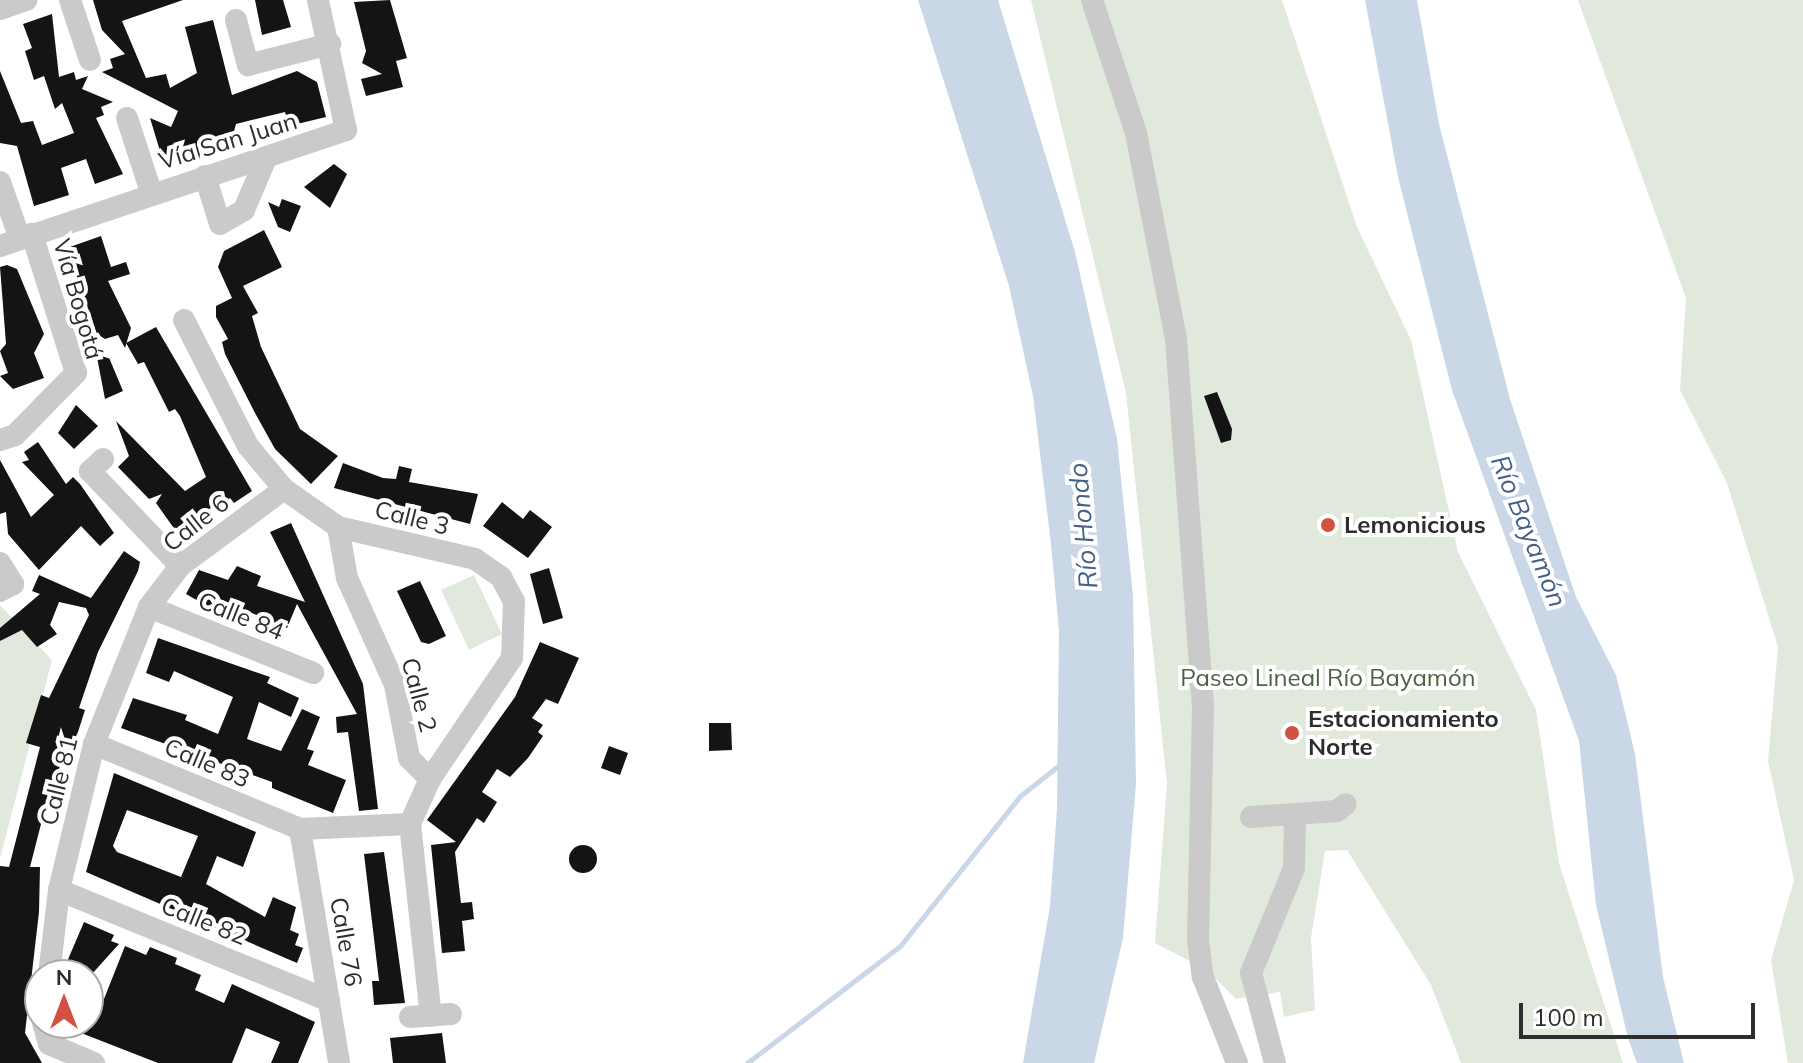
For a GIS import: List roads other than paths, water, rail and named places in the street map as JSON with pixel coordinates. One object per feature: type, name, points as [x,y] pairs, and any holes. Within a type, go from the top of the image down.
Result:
[{"type":"street","points":[[0,9],[26,0]]},
{"type":"street","points":[[70,0],[90,60]]},
{"type":"street","name":"Vía San Juan","points":[[17,240],[151,192],[266,158],[346,130],[330,44],[318,0]]},
{"type":"street","points":[[1092,0],[1136,133],[1176,339],[1203,704],[1198,939],[1203,977],[1237,1063]]},
{"type":"street","points":[[236,20],[248,65],[330,44]]},
{"type":"street","points":[[127,118],[151,192]]},
{"type":"street","points":[[205,176],[220,224],[244,210],[266,158]]},
{"type":"street","points":[[0,182],[17,240]]},
{"type":"street","name":"Vía Bogotá","points":[[0,440],[15,435],[76,373],[17,240]]},
{"type":"street","name":"Calle 3","points":[[184,320],[248,446],[284,489],[338,527],[475,559],[501,577],[514,601],[512,658],[430,779]]},
{"type":"street","points":[[103,459],[90,471],[180,566]]},
{"type":"street","name":"Calle 6","points":[[149,607],[180,566],[284,489]]},
{"type":"street","name":"Calle 2","points":[[338,527],[347,578],[395,685],[409,758],[430,779]]},
{"type":"street","points":[[0,563],[13,584],[0,591]]},
{"type":"street","name":"Calle 84","points":[[149,607],[313,673]]},
{"type":"street","name":"Calle 81","points":[[51,959],[59,890],[94,744],[149,607]]},
{"type":"street","name":"Calle 83","points":[[94,744],[300,829]]},
{"type":"street","points":[[430,779],[410,824],[431,1016]]},
{"type":"street","points":[[1251,817],[1337,811],[1346,804]]},
{"type":"street","points":[[1275,1063],[1260,999],[1267,970],[1261,951],[1294,868],[1295,815]]},
{"type":"street","points":[[300,829],[410,824]]},
{"type":"street","name":"Calle 76","points":[[300,829],[339,1063]]},
{"type":"street","name":"Calle 82","points":[[59,890],[329,1001]]},
{"type":"street","points":[[48,1039],[49,1044],[94,1063]]},
{"type":"water","name":"Río Hondo","points":[[918,0],[998,0],[1075,252],[1117,439],[1133,596],[1136,784],[1123,938],[1094,1063],[1023,1063],[1050,906],[1057,809],[1059,631],[1051,544],[1033,396],[1009,286]]},
{"type":"water","name":"Río Bayamón","points":[[1365,0],[1417,0],[1439,124],[1510,399],[1576,597],[1616,675],[1635,754],[1663,977],[1684,1063],[1637,1063],[1628,1038],[1596,905],[1579,741],[1452,390],[1398,177]]},
{"type":"waterway","points":[[747,1063],[900,946],[1020,796],[1063,762]]},
{"type":"place","name":"Lemonicious","points":[[1328,525]]},
{"type":"place","name":"Estacionamiento Norte","points":[[1292,733]]},
{"type":"park label","name":"Paseo Lineal Río Bayamón","points":[[1328,678]]}]
